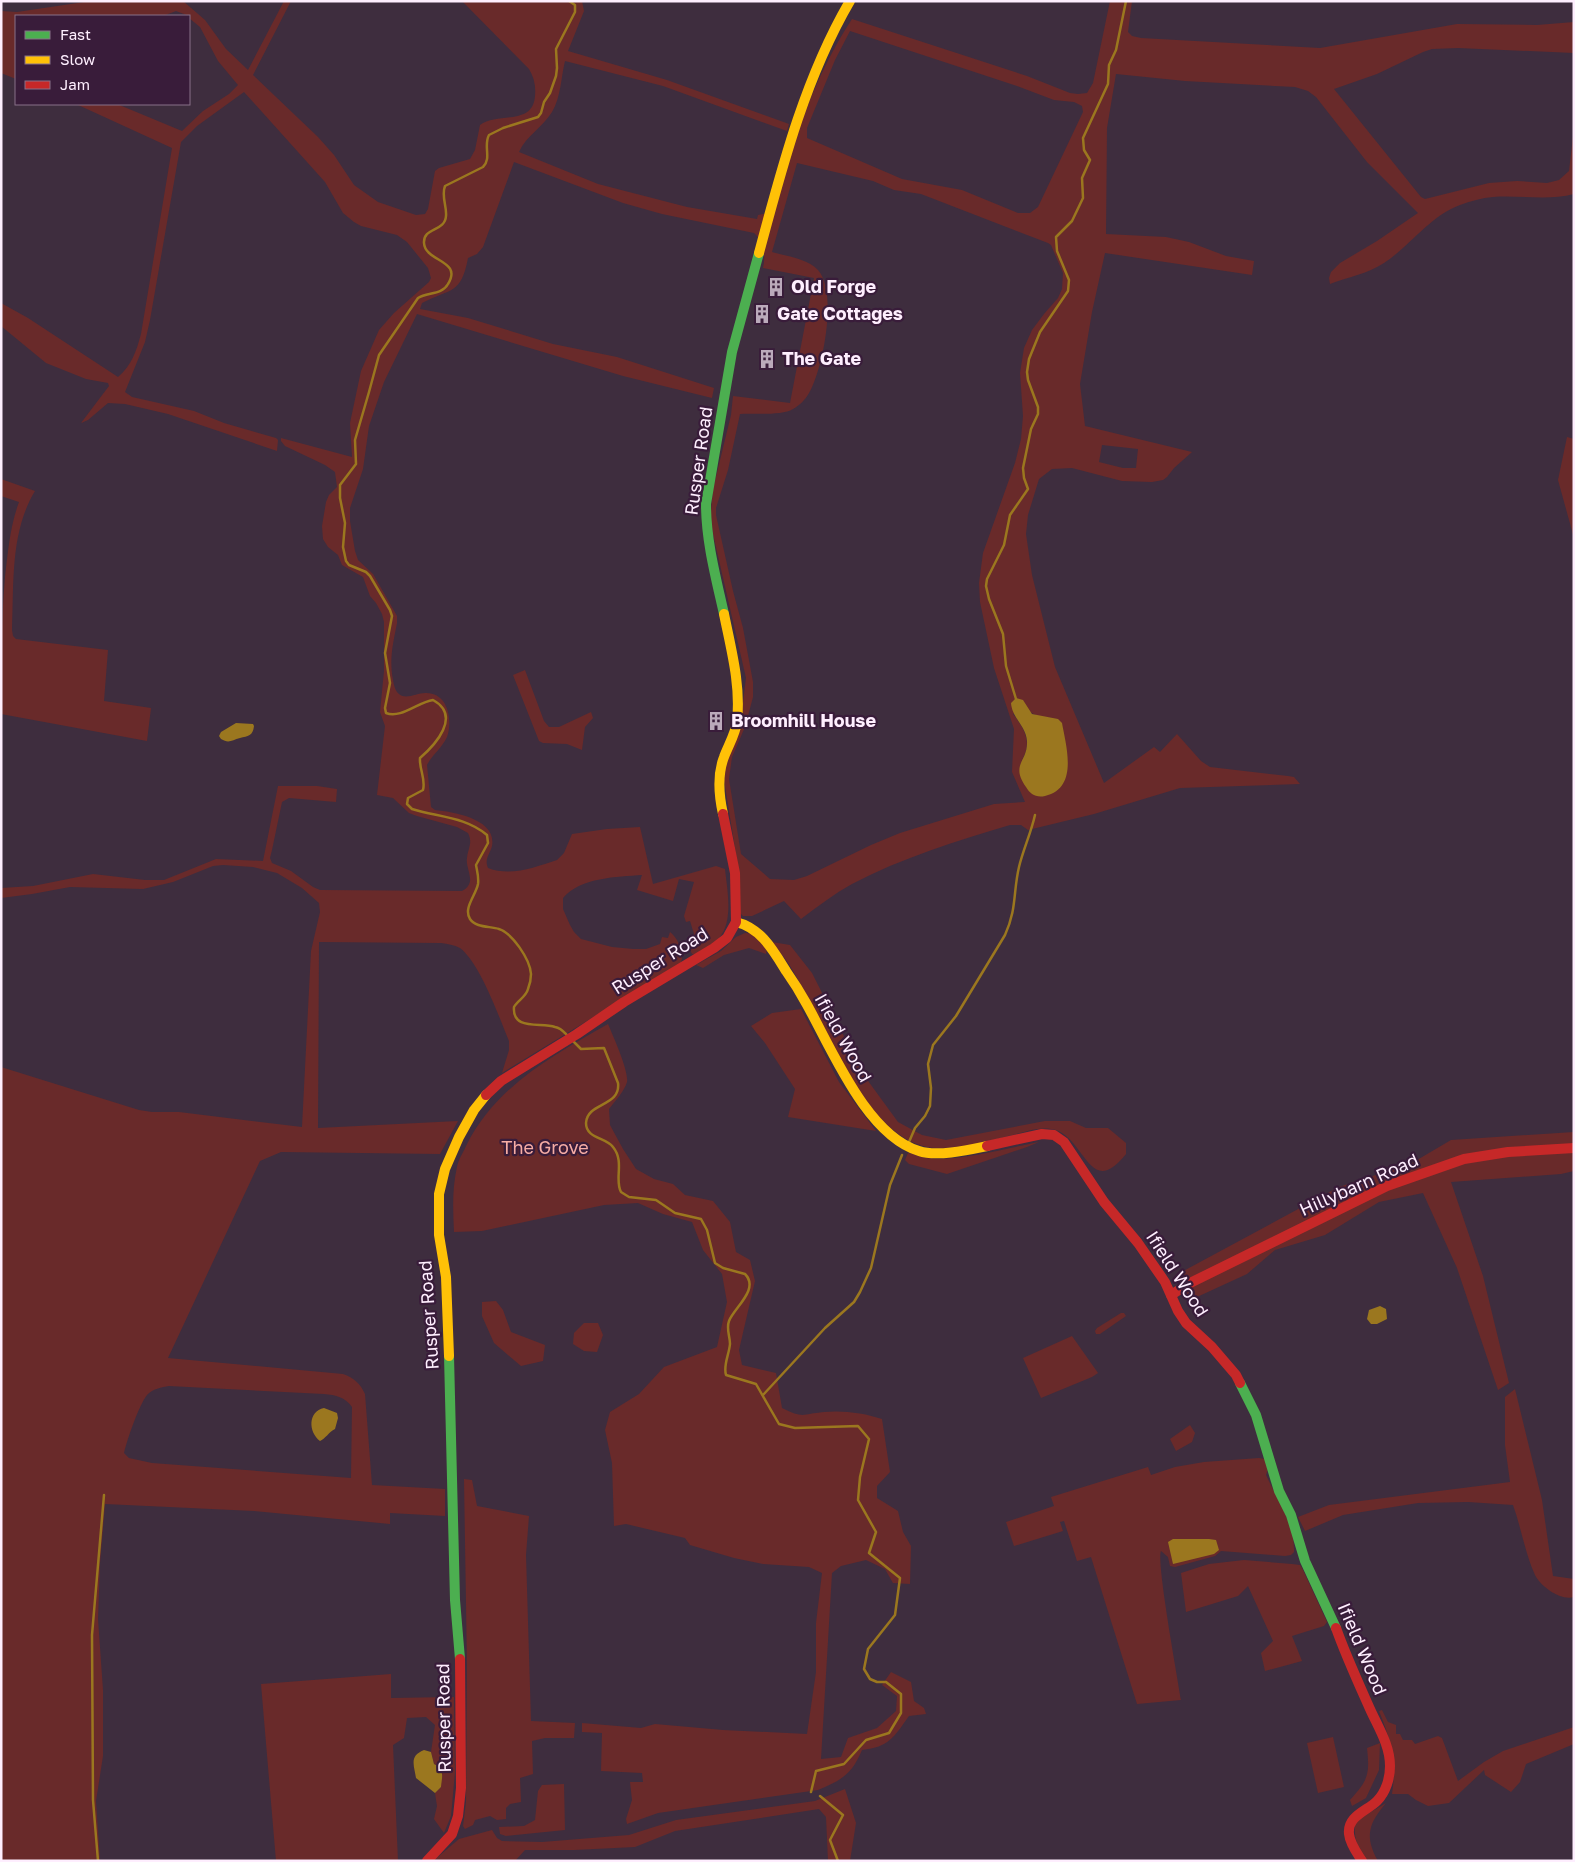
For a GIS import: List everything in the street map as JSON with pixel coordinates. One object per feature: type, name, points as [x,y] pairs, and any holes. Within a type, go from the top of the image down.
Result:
[{"type":"street","name":"Rusper Road","points":[[427,1861],[452,1834],[458,1816],[462,1771],[461,1669],[455,1600],[446,1277],[439,1235],[439,1194],[445,1169],[454,1148],[478,1104],[495,1087],[510,1075],[577,1034],[624,1002],[714,948],[727,938],[736,922],[735,873],[719,789],[723,760],[738,720],[739,692],[708,538],[706,504],[732,352],[775,192],[795,128],[819,62],[833,31],[850,1]]},
{"type":"street","name":"Ifield Wood","points":[[736,922],[748,925],[761,935],[776,953],[806,1003],[852,1089],[867,1109],[894,1138],[918,1151],[930,1153],[969,1150],[1042,1134],[1054,1135],[1064,1142],[1104,1202],[1138,1243],[1171,1295],[1186,1323],[1212,1347],[1236,1375],[1256,1415],[1279,1491],[1291,1515],[1305,1560],[1388,1746],[1390,1766],[1388,1781],[1383,1793],[1377,1801],[1356,1816],[1350,1824],[1349,1833],[1352,1844],[1362,1861]]},
{"type":"street","name":"Hillybarn Road","points":[[1171,1295],[1190,1283],[1388,1186],[1464,1159],[1508,1152],[1574,1148]]},
{"type":"green space","points":[[91,1],[183,1],[205,20],[226,49],[248,70],[284,1],[291,1],[253,75],[318,137],[334,155],[354,185],[378,202],[416,215],[425,214],[428,209],[435,171],[439,168],[470,159],[475,150],[480,125],[495,119],[521,115],[533,105],[535,96],[534,82],[529,69],[462,1],[582,1],[584,11],[568,51],[667,80],[789,124],[787,131],[663,86],[565,61],[559,93],[552,112],[526,141],[519,152],[598,184],[687,207],[757,219],[758,215],[768,213],[804,113],[826,65],[852,19],[1027,76],[1070,93],[1078,94],[1087,93],[1093,83],[1110,1],[1132,1],[1128,32],[1132,36],[1320,48],[1457,24],[1537,25],[1574,22],[1574,53],[1458,48],[1432,49],[1377,74],[1334,89],[1421,197],[1425,199],[1489,183],[1517,181],[1547,183],[1559,180],[1569,171],[1574,128],[1574,194],[1554,197],[1493,197],[1464,204],[1439,216],[1394,256],[1378,267],[1330,284],[1331,272],[1340,263],[1418,213],[1367,162],[1316,97],[1308,91],[1295,87],[1185,81],[1116,74],[1107,128],[1106,234],[1166,237],[1189,242],[1226,256],[1254,261],[1252,275],[1105,253],[1092,312],[1080,384],[1085,426],[1192,452],[1163,480],[1152,482],[1122,481],[1072,468],[1052,469],[1039,479],[1028,515],[1026,534],[1032,575],[1055,667],[1104,783],[1154,747],[1160,752],[1177,734],[1201,761],[1210,767],[1294,777],[1300,784],[1180,788],[1094,814],[1028,830],[1021,825],[1010,825],[970,837],[890,866],[852,884],[801,919],[784,901],[752,916],[743,916],[740,913],[735,848],[724,780],[725,765],[741,718],[746,678],[710,521],[713,489],[731,415],[733,396],[790,403],[814,278],[763,268],[763,249],[760,240],[754,233],[662,214],[623,203],[514,162],[483,247],[477,254],[468,258],[462,279],[458,285],[422,303],[420,309],[468,318],[553,344],[617,357],[714,388],[712,398],[623,376],[417,314],[384,382],[369,426],[363,469],[350,508],[350,521],[355,551],[358,560],[373,574],[397,616],[391,665],[395,688],[402,696],[425,693],[433,694],[444,702],[447,708],[449,730],[447,737],[427,765],[431,807],[435,810],[463,815],[481,823],[488,829],[492,837],[492,846],[487,859],[488,868],[505,872],[532,868],[557,860],[564,853],[572,834],[640,827],[653,884],[716,866],[725,869],[728,895],[727,923],[717,940],[697,955],[692,954],[687,944],[690,937],[694,934],[690,921],[686,922],[684,916],[694,882],[679,879],[673,901],[637,890],[642,875],[600,879],[579,886],[571,891],[563,898],[563,909],[574,932],[581,939],[612,947],[646,949],[660,944],[662,937],[668,938],[670,932],[676,938],[680,947],[682,960],[680,964],[502,1073],[509,1050],[509,1041],[482,978],[475,965],[460,948],[441,943],[319,942],[318,1128],[458,1121],[440,1154],[281,1152],[260,1161],[168,1358],[343,1374],[350,1377],[359,1384],[365,1394],[372,1485],[445,1489],[445,1516],[390,1513],[390,1524],[254,1511],[105,1504],[98,1619],[103,1690],[103,1756],[96,1801],[100,1861],[91,1861],[91,1859],[89,1861],[1,1861],[1,1067],[139,1110],[179,1112],[302,1127],[311,951],[320,912],[319,903],[302,888],[277,873],[253,867],[213,866],[173,882],[143,889],[70,887],[1,898],[1,888],[33,886],[93,874],[145,880],[164,880],[216,859],[263,861],[278,786],[317,786],[337,789],[336,802],[289,798],[282,802],[270,858],[272,863],[291,871],[320,890],[462,891],[467,888],[470,880],[467,862],[470,840],[468,833],[457,827],[409,813],[393,798],[377,795],[385,726],[380,712],[384,671],[384,622],[382,614],[370,596],[363,577],[342,565],[338,555],[328,547],[323,539],[322,526],[326,502],[329,495],[337,487],[335,472],[325,465],[285,446],[281,441],[281,438],[352,457],[350,423],[361,371],[379,330],[394,313],[429,282],[431,278],[428,268],[407,242],[397,235],[361,226],[343,213],[325,182],[244,92],[197,126],[181,142],[150,320],[145,342],[125,392],[132,397],[194,411],[224,423],[276,438],[278,440],[277,451],[168,414],[125,404],[108,403],[88,420],[81,423],[109,386],[108,383],[86,379],[46,363],[1,326],[1,303],[28,318],[118,377],[133,358],[141,334],[172,148],[78,105],[119,105],[182,131],[203,111],[229,94],[238,85],[218,61],[200,27],[190,19],[190,15],[176,11],[166,15],[15,15],[15,79],[1,73],[1,11],[17,12]],"holes":[[[850,31],[1054,100],[1074,102],[1082,106],[1083,112],[1038,207],[1030,213],[1018,213],[962,190],[902,179],[807,138],[807,128],[835,60]],[[797,163],[873,181],[894,190],[921,194],[1048,243],[1051,245],[1063,273],[1062,289],[1058,298],[1032,330],[1024,348],[1020,373],[1023,416],[1021,439],[1015,463],[983,553],[979,583],[980,602],[994,668],[1014,729],[1012,772],[1025,802],[994,804],[900,833],[807,876],[794,880],[770,879],[741,854],[729,779],[732,757],[745,727],[753,697],[753,682],[716,508],[728,470],[740,414],[782,413],[793,409],[807,396],[819,367],[828,312],[824,281],[818,270],[809,263],[772,252]],[[1102,445],[1138,449],[1136,468],[1123,468],[1099,462]],[[1027,709],[1036,715],[1053,718],[1021,761],[1025,755],[1026,737],[1013,714]],[[169,1386],[324,1394],[340,1397],[352,1407],[351,1478],[152,1463],[129,1458],[124,1453],[140,1406],[149,1393]]]},
{"type":"green space","points":[[1567,437],[1574,439],[1574,538],[1558,480]]},
{"type":"green space","points":[[1,479],[35,491],[27,507],[17,541],[13,636],[16,639],[108,650],[104,701],[151,708],[147,741],[1,714],[5,577],[11,530],[19,502],[1,496]]},
{"type":"green space","points":[[525,670],[544,721],[549,727],[559,727],[591,712],[593,718],[585,727],[582,750],[567,744],[543,743],[539,741],[513,675]]},
{"type":"green space","points":[[745,933],[754,934],[767,949],[766,954],[749,948],[724,955],[703,968],[696,965],[721,951],[736,937]]},
{"type":"green space","points":[[772,942],[790,945],[812,973],[863,1074],[898,1122],[922,1135],[946,1140],[1045,1121],[1070,1121],[1086,1128],[1108,1128],[1126,1143],[1126,1154],[1114,1166],[1104,1171],[1096,1169],[1066,1136],[1056,1130],[1044,1128],[981,1143],[955,1147],[937,1148],[912,1142],[889,1126],[868,1103],[849,1076],[790,966]]},
{"type":"green space","points":[[801,1009],[839,1082],[876,1131],[788,1117],[795,1089],[765,1043],[751,1026],[772,1013]]},
{"type":"green space","name":"The Grove","points":[[608,1024],[620,1053],[627,1077],[624,1089],[609,1109],[610,1125],[623,1149],[636,1169],[654,1179],[673,1184],[685,1195],[713,1201],[730,1222],[736,1252],[750,1260],[755,1281],[739,1350],[742,1365],[776,1373],[782,1408],[795,1414],[803,1415],[831,1411],[868,1415],[882,1419],[890,1472],[877,1486],[877,1498],[898,1511],[903,1532],[911,1546],[910,1584],[893,1583],[885,1569],[866,1560],[841,1566],[832,1573],[821,1759],[841,1757],[848,1738],[877,1728],[896,1711],[897,1696],[882,1685],[891,1672],[911,1682],[914,1701],[924,1708],[926,1714],[909,1716],[890,1740],[871,1749],[862,1750],[850,1771],[834,1783],[818,1790],[658,1813],[627,1824],[626,1819],[632,1800],[630,1782],[643,1782],[642,1773],[601,1771],[602,1733],[582,1732],[582,1723],[641,1728],[655,1724],[723,1730],[807,1734],[816,1672],[816,1623],[822,1573],[809,1567],[763,1564],[734,1558],[690,1545],[685,1538],[626,1524],[614,1526],[612,1463],[605,1430],[610,1412],[639,1394],[664,1367],[717,1347],[727,1302],[722,1274],[703,1250],[692,1222],[663,1214],[638,1203],[604,1205],[482,1231],[454,1232],[455,1175],[459,1159],[478,1125],[509,1089],[527,1074],[566,1048]]},
{"type":"green space","points":[[1574,1132],[1574,1171],[1561,1174],[1451,1182],[1483,1276],[1509,1383],[1498,1390],[1457,1268],[1423,1193],[1379,1202],[1325,1235],[1275,1250],[1247,1274],[1197,1297],[1187,1294],[1176,1275],[1339,1187],[1412,1163],[1451,1140]]},
{"type":"green space","points":[[1039,1142],[947,1174],[909,1164],[905,1160],[908,1153],[927,1158],[953,1158],[983,1154]]},
{"type":"green space","points":[[496,1301],[503,1310],[511,1332],[545,1345],[543,1361],[521,1366],[494,1343],[482,1316],[482,1302]]},
{"type":"green space","points":[[1124,1313],[1126,1316],[1100,1334],[1096,1334],[1097,1328]]},
{"type":"green space","points":[[584,1323],[598,1323],[603,1335],[597,1352],[584,1351],[573,1344],[574,1333]]},
{"type":"green space","points":[[1072,1336],[1098,1373],[1041,1398],[1023,1358]]},
{"type":"green space","points":[[1515,1389],[1542,1500],[1553,1576],[1574,1579],[1574,1597],[1569,1598],[1558,1595],[1538,1580],[1528,1558],[1513,1505],[1468,1502],[1418,1503],[1343,1515],[1305,1531],[1298,1517],[1329,1505],[1510,1482],[1505,1445],[1505,1397]]},
{"type":"green space","points":[[1190,1425],[1195,1433],[1192,1442],[1176,1451],[1170,1439]]},
{"type":"green space","points":[[1265,1459],[1268,1469],[1266,1475],[1292,1532],[1294,1552],[1291,1555],[1285,1556],[1221,1551],[1215,1556],[1175,1567],[1170,1566],[1168,1557],[1161,1551],[1160,1559],[1164,1597],[1181,1700],[1137,1704],[1091,1557],[1077,1561],[1064,1521],[1060,1522],[1063,1531],[1014,1546],[1006,1522],[1054,1506],[1051,1497],[1148,1467],[1151,1475],[1175,1467],[1204,1462]]},
{"type":"green space","points":[[464,1479],[472,1480],[477,1506],[529,1516],[526,1555],[531,1721],[575,1723],[574,1738],[545,1738],[532,1741],[533,1774],[520,1778],[521,1802],[510,1804],[506,1808],[506,1819],[497,1820],[490,1816],[475,1820],[473,1825],[465,1829],[463,1826],[466,1802],[467,1666]]},
{"type":"green space","points":[[1244,1560],[1300,1565],[1303,1570],[1327,1622],[1324,1626],[1292,1636],[1302,1661],[1265,1671],[1261,1653],[1273,1641],[1248,1586],[1238,1596],[1186,1612],[1181,1573],[1209,1564]]},
{"type":"green space","points":[[391,1674],[391,1698],[454,1697],[455,1772],[451,1816],[444,1833],[434,1819],[437,1806],[435,1793],[441,1787],[440,1768],[434,1764],[431,1752],[435,1725],[426,1717],[407,1718],[404,1738],[393,1745],[398,1861],[276,1861],[261,1684]]},
{"type":"green space","points":[[1382,1710],[1388,1722],[1396,1725],[1396,1734],[1400,1734],[1403,1740],[1412,1740],[1415,1744],[1438,1736],[1442,1738],[1458,1781],[1503,1751],[1574,1727],[1574,1744],[1526,1764],[1520,1782],[1511,1792],[1485,1775],[1484,1770],[1449,1803],[1428,1806],[1408,1794],[1392,1794],[1394,1772],[1392,1752],[1379,1711]]},
{"type":"green space","points":[[1333,1737],[1344,1787],[1318,1793],[1307,1743]]},
{"type":"green space","points":[[1380,1743],[1379,1770],[1366,1798],[1352,1806],[1350,1800],[1361,1787],[1368,1771],[1367,1748]]},
{"type":"green space","points":[[564,1784],[565,1830],[506,1836],[500,1834],[499,1827],[524,1826],[535,1820],[538,1791],[542,1785]]},
{"type":"green space","points":[[845,1789],[856,1823],[850,1861],[828,1861],[826,1817],[819,1809],[675,1831],[635,1847],[525,1850],[515,1861],[433,1861],[459,1839],[492,1830],[497,1838],[502,1841],[542,1842],[629,1835],[676,1820],[815,1801]]},
{"type":"green space","points":[[1386,1803],[1370,1830],[1371,1844],[1378,1861],[1367,1861],[1357,1842],[1356,1821]]},
{"type":"shaded area","points":[[1016,698],[1023,700],[1032,714],[1058,719],[1062,723],[1068,765],[1066,775],[1063,784],[1056,792],[1045,796],[1036,796],[1031,793],[1021,779],[1020,768],[1027,748],[1027,741],[1012,708],[1011,703]]},
{"type":"shaded area","points":[[236,723],[253,724],[253,732],[248,736],[230,741],[221,739],[219,736],[221,732]]},
{"type":"shaded area","points":[[1380,1306],[1386,1309],[1387,1319],[1377,1324],[1371,1324],[1367,1319],[1369,1310]]},
{"type":"shaded area","points":[[324,1408],[337,1413],[338,1418],[335,1429],[320,1441],[313,1432],[312,1422],[315,1413]]},
{"type":"shaded area","points":[[1173,1539],[1216,1540],[1219,1550],[1214,1554],[1173,1564],[1168,1542]]},
{"type":"shaded area","points":[[424,1750],[431,1752],[434,1764],[440,1769],[442,1774],[441,1787],[435,1793],[416,1778],[414,1758],[419,1752]]},
{"type":"waterway","points":[[568,1036],[557,1028],[522,1023],[518,1020],[514,1007],[526,994],[531,980],[530,968],[524,954],[515,941],[504,931],[476,924],[468,915],[469,906],[478,884],[476,865],[488,843],[487,835],[470,824],[412,809],[407,804],[408,798],[423,790],[424,782],[420,758],[432,746],[443,730],[446,722],[445,714],[441,707],[433,700],[398,714],[386,713],[385,708],[390,683],[385,653],[392,616],[370,576],[366,572],[349,565],[346,561],[343,547],[345,523],[340,498],[340,485],[356,464],[355,440],[379,355],[418,298],[442,290],[448,284],[451,276],[451,270],[447,265],[430,254],[424,243],[427,234],[445,221],[445,186],[483,167],[487,160],[487,139],[489,135],[503,128],[538,117],[541,113],[556,76],[556,49],[575,12],[575,5],[569,1]]},
{"type":"waterway","points":[[1016,699],[1006,666],[1003,634],[989,599],[986,586],[987,579],[1004,545],[1010,515],[1028,489],[1023,468],[1031,429],[1038,414],[1038,407],[1028,380],[1029,359],[1040,332],[1068,291],[1069,280],[1057,251],[1056,237],[1072,221],[1083,198],[1082,178],[1090,160],[1084,150],[1083,138],[1108,84],[1109,65],[1116,50],[1126,1]]},
{"type":"waterway","points":[[909,1142],[915,1128],[925,1116],[930,1106],[931,1088],[928,1064],[933,1045],[956,1016],[1009,926],[1019,867],[1035,815]]},
{"type":"waterway","points":[[572,1040],[581,1049],[604,1048],[618,1083],[618,1091],[609,1101],[592,1111],[586,1123],[589,1132],[606,1141],[617,1153],[619,1164],[618,1182],[621,1192],[629,1197],[656,1200],[675,1213],[701,1219],[707,1230],[715,1263],[723,1268],[745,1274],[749,1280],[748,1292],[728,1324],[730,1344],[725,1371],[726,1375],[756,1384],[779,1424],[795,1428],[858,1426],[869,1439],[860,1477],[858,1500],[876,1532],[869,1553],[900,1578],[895,1615],[868,1649],[864,1669],[870,1679],[877,1682],[886,1682],[901,1694],[901,1713],[889,1733],[866,1740],[844,1764],[816,1771],[811,1792]]},
{"type":"waterway","points":[[763,1395],[825,1328],[854,1302],[860,1292],[871,1268],[890,1185],[902,1155]]},
{"type":"waterway","points":[[98,1861],[93,1800],[92,1635],[104,1495]]},
{"type":"waterway","points":[[820,1796],[843,1815],[830,1840],[838,1861]]},
{"type":"traffic: fast","points":[[724,614],[710,546],[706,504],[732,352],[759,253]]},
{"type":"traffic: fast","points":[[449,1356],[455,1600],[460,1659]]},
{"type":"traffic: fast","points":[[1240,1383],[1256,1415],[1279,1491],[1291,1515],[1305,1561],[1336,1628]]},
{"type":"traffic: slow","points":[[759,253],[786,156],[807,92],[834,30],[850,1]]},
{"type":"traffic: slow","points":[[723,814],[720,793],[720,771],[735,730],[738,708],[735,667],[724,614]]},
{"type":"traffic: slow","points":[[736,922],[753,929],[771,948],[801,995],[852,1088],[882,1127],[900,1142],[926,1153],[953,1152],[987,1146]]},
{"type":"traffic: slow","points":[[449,1356],[446,1277],[439,1235],[439,1194],[445,1169],[459,1137],[474,1110],[486,1095]]},
{"type":"traffic: jam","points":[[486,1095],[501,1081],[727,938],[736,922],[735,873],[723,814]]},
{"type":"traffic: jam","points":[[987,1146],[1042,1134],[1054,1135],[1064,1142],[1104,1202],[1138,1243],[1165,1282],[1178,1311],[1186,1323],[1212,1347],[1236,1375],[1240,1383]]},
{"type":"traffic: jam","points":[[1171,1295],[1190,1283],[1387,1186],[1464,1159],[1508,1152],[1574,1148]]},
{"type":"traffic: jam","points":[[1336,1628],[1352,1669],[1383,1736],[1390,1766],[1387,1785],[1383,1793],[1373,1805],[1354,1818],[1349,1828],[1351,1841],[1362,1861]]},
{"type":"traffic: jam","points":[[427,1861],[452,1834],[458,1816],[461,1788],[460,1659]]},
{"type":"place","name":"Old Forge","points":[[776,287]]},
{"type":"place","name":"Gate Cottages","points":[[762,314]]},
{"type":"place","name":"The Gate","points":[[767,359]]},
{"type":"place","name":"Broomhill House","points":[[716,721]]}]
